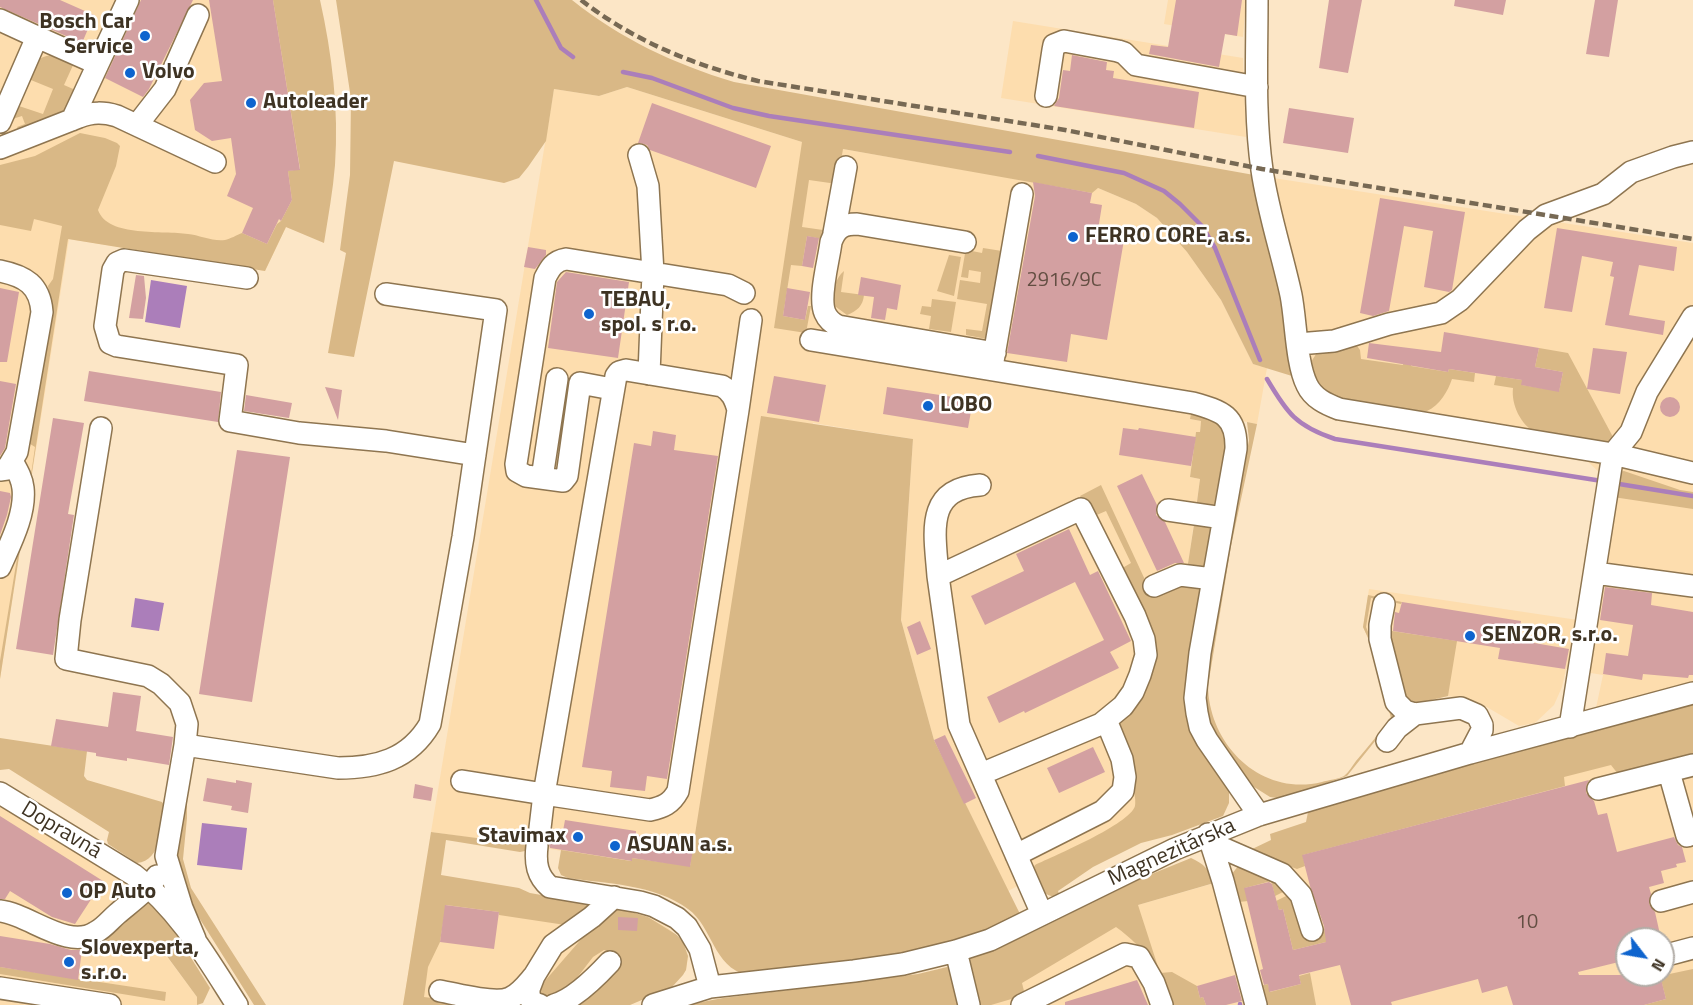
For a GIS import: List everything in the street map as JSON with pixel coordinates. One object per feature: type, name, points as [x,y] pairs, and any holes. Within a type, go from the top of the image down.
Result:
[{"type":"street","points":[[72,120],[128,0]]},
{"type":"street","points":[[1257,0],[1257,87],[1262,169],[1272,225],[1291,294],[1307,385],[1321,401],[1339,409],[1611,464],[1656,466],[1693,473]]},
{"type":"street","points":[[136,125],[165,89],[198,15]]},
{"type":"street","points":[[0,20],[98,64]]},
{"type":"street","points":[[0,122],[37,37]]},
{"type":"street","points":[[1046,96],[1053,50],[1059,41],[1118,51],[1124,53],[1136,65],[1257,87]]},
{"type":"street","points":[[0,148],[91,113],[105,113],[117,116],[215,162]]},
{"type":"street","points":[[1298,344],[1334,341],[1389,324],[1441,314],[1460,300],[1527,230],[1546,215],[1603,194],[1630,172],[1693,152]]},
{"type":"street","points":[[639,155],[648,186],[653,273],[649,374]]},
{"type":"street","points":[[846,167],[823,302],[825,313],[831,322],[838,326],[1193,404],[1223,413],[1235,429],[1236,449],[1199,662],[1195,698],[1200,727],[1207,740],[1260,815]]},
{"type":"street","points":[[993,361],[1022,194]]},
{"type":"street","points":[[834,233],[847,224],[857,224],[964,242]]},
{"type":"street","points":[[580,383],[567,476],[563,481],[558,481],[526,476],[517,471],[516,464],[545,278],[554,264],[566,259],[728,285],[744,293]]},
{"type":"street","points":[[247,278],[133,260],[117,263],[113,270],[105,326],[110,343],[237,365],[230,421],[299,433],[386,441],[475,455]]},
{"type":"street","points":[[0,271],[15,274],[36,289],[41,298],[42,312],[17,452],[6,466],[19,475],[24,491],[18,528],[0,567]]},
{"type":"street","points":[[185,745],[338,768],[359,768],[377,766],[399,756],[424,735],[430,724],[475,455],[496,310],[386,294]]},
{"type":"street","points":[[1570,727],[1611,464],[1631,432],[1647,392],[1693,317]]},
{"type":"street","points":[[462,781],[650,810],[663,807],[672,801],[678,791],[750,320]]},
{"type":"street","points":[[811,340],[993,361]]},
{"type":"street","points":[[710,987],[700,949],[683,922],[654,906],[550,887],[541,879],[536,860],[544,794],[614,381],[619,372],[626,370],[722,386],[729,390],[735,398],[738,410]]},
{"type":"street","points":[[530,374],[612,389]]},
{"type":"street","points":[[542,478],[557,379]]},
{"type":"street","points":[[0,911],[67,937],[96,937],[149,886],[166,856],[187,724],[180,703],[172,693],[148,676],[66,658],[101,428]]},
{"type":"street","points":[[980,485],[967,486],[946,496],[940,506],[935,524],[938,576],[959,725],[1042,914]]},
{"type":"street","points":[[938,576],[1081,509],[1135,616],[1144,639],[1146,655],[1133,692],[1123,706],[1106,720],[981,774]]},
{"type":"street","points":[[1168,510],[1223,518]]},
{"type":"street","points":[[1595,573],[1693,586]]},
{"type":"street","points":[[1154,586],[1180,575],[1213,579]]},
{"type":"street","points":[[1384,604],[1380,639],[1396,702],[1405,711],[1414,714],[1461,708],[1477,715],[1482,724],[1482,730],[1470,753]]},
{"type":"street","name":"Magnezitárska","points":[[654,1005],[710,987],[855,972],[903,964],[956,951],[990,940],[1260,815],[1470,753],[1693,693]]},
{"type":"street","points":[[1388,741],[1397,728],[1414,714]]},
{"type":"street","points":[[1016,855],[1103,811],[1123,791],[1125,777],[1122,759],[1106,720]]},
{"type":"street","points":[[1598,789],[1693,765]]},
{"type":"street","points":[[1669,772],[1686,836],[1693,834]]},
{"type":"street","name":"Dopravná","points":[[0,793],[149,886],[163,899],[195,939],[237,1005]]},
{"type":"street","points":[[1209,839],[1282,874],[1301,895],[1312,930]]},
{"type":"street","points":[[1209,839],[1223,880],[1256,1005]]},
{"type":"street","points":[[166,856],[182,908],[195,939]]},
{"type":"street","points":[[1661,901],[1693,892]]},
{"type":"street","points":[[540,1005],[534,1003],[529,997],[529,989],[534,976],[553,945],[592,917],[614,897]]},
{"type":"street","points":[[1675,953],[1693,948]]},
{"type":"street","points":[[956,951],[969,1005]]},
{"type":"street","points":[[1022,1005],[1125,954],[1139,957],[1144,963],[1162,1005]]},
{"type":"street","points":[[554,1005],[561,1003],[591,981],[610,962]]},
{"type":"street","points":[[440,991],[501,1001],[512,998],[534,976]]},
{"type":"street","points":[[0,988],[110,1005]]},
{"type":"shaded area","points":[[0,0],[286,0],[304,234],[286,227],[265,271],[69,239],[0,679]]},
{"type":"shaded area","points":[[273,0],[320,0],[331,61],[336,124],[334,175],[324,243],[286,227],[265,271],[68,239],[0,679],[0,661],[35,447],[27,442],[50,298],[48,286],[53,279],[62,226],[34,219],[31,231],[0,225],[0,165],[35,156],[80,133],[105,138],[120,146],[116,166],[98,210],[104,219],[113,225],[138,231],[188,234],[221,240],[242,233],[267,244],[292,200],[288,171],[300,169]]},
{"type":"shaded area","points":[[336,0],[572,0],[610,27],[649,49],[690,67],[734,82],[1254,175],[1286,305],[1292,376],[1253,364],[1221,300],[1187,252],[1157,218],[1136,204],[1098,188],[1092,193],[843,149],[837,184],[809,180],[802,227],[823,230],[822,239],[807,236],[802,266],[791,265],[783,316],[805,320],[808,306],[811,306],[806,333],[774,328],[802,142],[627,87],[599,96],[554,89],[546,141],[519,178],[504,183],[394,161],[354,357],[328,353],[346,253],[340,250],[350,175],[351,99]]},
{"type":"shaded area","points":[[1168,0],[1246,0],[1243,37],[1164,24]]},
{"type":"shaded area","points":[[1013,21],[1243,58],[1246,137],[1001,98]]},
{"type":"shaded area","points":[[52,55],[74,63],[64,85],[80,92],[68,112],[20,134],[17,127],[25,124],[22,116],[9,120],[16,105],[43,114],[53,89],[26,78],[39,60]]},
{"type":"shaded area","points":[[627,87],[802,142],[1092,192],[1098,188],[1136,204],[1157,218],[1187,252],[1221,300],[1253,364],[1267,368],[1257,424],[1242,421],[1226,404],[1194,396],[1190,419],[1201,421],[1200,432],[1196,432],[1190,477],[1200,479],[1153,816],[1008,891],[934,740],[901,620],[913,439],[813,423],[690,867],[632,858],[632,861],[431,832],[554,89],[599,96]]},
{"type":"shaded area","points":[[1254,175],[1693,243],[1693,682],[1596,708],[1603,675],[1566,669],[1562,687],[1554,705],[1535,723],[1519,726],[1480,703],[1448,696],[1418,703],[1391,719],[1373,649],[1363,627],[1369,589],[1578,620],[1600,473],[1585,459],[1297,388],[1292,376]]},
{"type":"shaded area","points":[[968,236],[974,237],[972,251],[982,253],[983,248],[1002,251],[987,339],[966,335],[966,329],[982,331],[987,304],[957,299],[960,280],[980,283],[981,272],[969,270],[968,278],[961,277]]},
{"type":"shaded area","points":[[949,255],[961,257],[954,296],[937,291]]},
{"type":"shaded area","points":[[844,271],[841,292],[864,295],[859,308],[847,315],[832,304],[837,281]]},
{"type":"shaded area","points":[[151,280],[187,286],[180,328],[145,322]]},
{"type":"shaded area","points":[[932,299],[956,302],[951,332],[929,329],[931,316],[920,314],[922,306],[931,307]]},
{"type":"shaded area","points":[[1355,343],[1360,350],[1361,359],[1403,365],[1404,356],[1412,357],[1411,366],[1448,372],[1449,369],[1475,373],[1474,382],[1452,379],[1440,401],[1427,411],[1419,413],[1377,408],[1334,398],[1323,391],[1314,375],[1311,362],[1318,351]]},
{"type":"shaded area","points":[[1539,348],[1568,353],[1613,437],[1612,443],[1536,433],[1518,414],[1515,408],[1513,388],[1494,385],[1496,376],[1522,380],[1522,385],[1559,391],[1563,372],[1535,367]]},
{"type":"shaded area","points":[[1191,413],[1215,421],[1224,431],[1226,465],[1216,511],[1196,509],[1200,479],[1190,477],[1196,432],[1200,432],[1201,421],[1190,419]]},
{"type":"shaded area","points":[[761,416],[913,439],[901,620],[934,740],[1021,916],[996,928],[907,956],[747,975],[727,964],[696,917],[675,901],[661,894],[630,886],[568,878],[561,875],[558,868],[561,850],[631,861],[632,858],[690,866]]},
{"type":"shaded area","points":[[1247,422],[1257,424],[1231,546],[1208,686],[1211,708],[1218,728],[1228,746],[1242,762],[1259,774],[1279,782],[1300,785],[1339,778],[1346,774],[1391,718],[1373,649],[1363,627],[1368,595],[1402,602],[1401,604],[1371,598],[1366,627],[1375,649],[1393,715],[1392,720],[1347,776],[1277,798],[1270,797],[1251,785],[1213,733],[1207,714],[1204,686],[1249,440]]},
{"type":"shaded area","points":[[1624,471],[1680,490],[1693,492],[1693,509],[1613,497],[1619,472]]},
{"type":"shaded area","points":[[1101,485],[1153,597],[1185,583],[1203,583],[1186,690],[1229,786],[1229,803],[1223,816],[1172,835],[1141,843],[1093,867],[1058,891],[1060,896],[1054,897],[1042,889],[1033,869],[1035,865],[1120,822],[1135,806],[1132,780],[1119,729],[1121,718],[1148,662],[1119,570],[1131,563],[1106,511],[1092,517],[1080,496]]},
{"type":"shaded area","points":[[1195,518],[1214,522],[1205,574],[1187,570]]},
{"type":"shaded area","points":[[135,598],[164,603],[159,631],[131,627]]},
{"type":"shaded area","points":[[1392,631],[1457,641],[1448,696],[1418,703],[1402,697],[1386,641]]},
{"type":"shaded area","points":[[1693,703],[1693,759],[1618,774],[1611,765],[1564,777],[1565,786],[1303,855],[1305,866],[1297,869],[1248,851],[1271,840],[1270,834],[1306,822],[1308,812],[1316,805]]},
{"type":"shaded area","points":[[0,738],[87,751],[84,776],[87,780],[162,802],[165,806],[161,831],[152,856],[137,863],[108,844],[109,832],[9,769],[0,770]]},
{"type":"shaded area","points":[[1693,738],[1693,1005],[976,1005],[1017,977],[1138,905],[1236,877],[1242,865]]},
{"type":"shaded area","points":[[187,768],[187,818],[183,859],[191,888],[266,1005],[254,1005],[186,897],[173,859]]},
{"type":"shaded area","points":[[0,800],[125,878],[123,892],[105,917],[133,911],[197,997],[197,1005],[0,1005]]},
{"type":"shaded area","points":[[202,823],[247,828],[242,870],[197,865]]},
{"type":"shaded area","points":[[431,832],[530,845],[525,851],[520,852],[446,840],[441,875],[519,888],[530,893],[598,905],[572,926],[499,915],[499,912],[446,905],[440,942],[428,967],[424,997],[487,1005],[403,1005]]},
{"type":"shaded area","points":[[1191,858],[1206,868],[1214,883],[1138,905],[1160,973],[1172,972],[1197,986],[1200,998],[1203,997],[1206,1005],[1170,1005],[1150,961],[1136,944],[1116,927],[1022,983],[1025,995],[991,1005],[978,1005],[969,959],[971,957],[1031,933],[1142,878]]},
{"type":"shaded area","points":[[1239,865],[1272,878],[1285,891],[1275,896],[1271,881],[1245,888],[1248,901],[1239,902],[1231,875]]},
{"type":"shaded area","points":[[421,895],[648,917],[668,928],[683,942],[688,956],[686,970],[672,987],[630,1005],[403,1005]]},
{"type":"shaded area","points":[[1288,895],[1299,907],[1306,934],[1330,927],[1334,940],[1293,950],[1283,909],[1279,910],[1276,901]]},
{"type":"shaded area","points":[[149,899],[173,929],[210,988],[203,1003],[197,1005],[197,997],[158,944],[147,952],[143,949],[108,943],[105,939],[105,936]]},
{"type":"shaded area","points":[[618,908],[648,917],[677,935],[683,942],[688,956],[683,975],[672,987],[630,1005],[560,1005],[616,954],[604,950],[593,957],[563,996],[540,1000],[537,990],[597,921]]},
{"type":"shaded area","points":[[0,967],[166,992],[165,1001],[0,974]]},
{"type":"shaded area","points":[[951,968],[961,1005],[686,1005],[723,998],[918,974]]},
{"type":"shaded area","points":[[1693,969],[1693,1005],[1644,1005],[1666,999],[1663,987],[1675,987],[1675,973]]},
{"type":"shaded area","points":[[1310,973],[1316,1005],[1265,1005],[1256,987],[1268,984],[1270,992],[1301,984],[1299,976]]},
{"type":"building","points":[[0,0],[60,0],[94,15],[82,43],[0,7]]},
{"type":"building","points":[[141,0],[193,0],[143,97],[105,78]]},
{"type":"building","points":[[209,0],[273,0],[300,170],[288,171],[292,200],[281,221],[279,219],[267,244],[242,233],[253,208],[227,196],[236,174],[231,138],[212,141],[195,130],[190,100],[204,83],[222,81]]},
{"type":"building","points":[[1176,0],[1242,0],[1237,36],[1225,34],[1219,67],[1149,54],[1151,45],[1168,47]]},
{"type":"building","points":[[1329,0],[1362,0],[1348,73],[1319,68]]},
{"type":"building","points":[[1455,0],[1506,0],[1503,15],[1454,6]]},
{"type":"building","points":[[1595,0],[1618,0],[1609,57],[1586,54]]},
{"type":"building","points":[[1072,55],[1107,62],[1106,70],[1114,71],[1113,78],[1199,92],[1194,128],[1054,106],[1059,98],[1063,70],[1070,71]]},
{"type":"building","points":[[652,103],[771,146],[756,188],[650,150],[647,145],[638,143]]},
{"type":"building","points":[[1289,108],[1354,118],[1348,153],[1283,143]]},
{"type":"building","points":[[1033,182],[1092,193],[1090,203],[1102,205],[1098,230],[1125,234],[1107,340],[1071,334],[1067,362],[1007,353],[1035,196]]},
{"type":"building","points":[[1380,198],[1465,212],[1452,290],[1449,292],[1424,287],[1433,231],[1404,226],[1389,311],[1373,316],[1360,313]]},
{"type":"building","points":[[1557,228],[1677,247],[1674,271],[1639,265],[1629,315],[1665,321],[1663,335],[1605,325],[1614,277],[1610,276],[1613,262],[1582,256],[1572,312],[1544,308]]},
{"type":"building","points":[[807,236],[819,238],[813,268],[802,266]]},
{"type":"building","points":[[528,247],[546,250],[546,255],[535,269],[524,267]]},
{"type":"building","points":[[566,272],[629,282],[618,358],[548,348],[557,282]]},
{"type":"building","points":[[136,275],[144,276],[146,298],[143,319],[129,318]]},
{"type":"building","points":[[861,277],[901,285],[897,310],[887,308],[885,320],[871,318],[874,297],[858,295]]},
{"type":"building","points":[[0,288],[19,292],[7,362],[0,362]]},
{"type":"building","points":[[787,288],[810,292],[805,320],[783,316]]},
{"type":"building","points":[[1444,332],[1539,348],[1535,367],[1563,372],[1559,392],[1521,385],[1522,380],[1449,369],[1448,372],[1367,358],[1369,343],[1441,352]]},
{"type":"building","points":[[1593,348],[1627,352],[1620,394],[1587,389]]},
{"type":"building","points":[[89,371],[221,392],[218,422],[84,401]]},
{"type":"building","points":[[774,376],[826,385],[819,422],[767,413]]},
{"type":"building","points":[[0,381],[16,384],[5,448],[0,456]]},
{"type":"building","points":[[325,387],[342,390],[338,420]]},
{"type":"building","points":[[887,387],[973,400],[968,428],[883,414]]},
{"type":"building","points":[[246,395],[292,403],[289,418],[244,411]]},
{"type":"building","points":[[1670,397],[1677,400],[1680,407],[1677,414],[1670,417],[1663,414],[1660,407],[1663,400]]},
{"type":"building","points":[[53,418],[84,423],[68,514],[74,515],[53,655],[16,649]]},
{"type":"building","points":[[1123,428],[1138,430],[1139,428],[1196,437],[1191,466],[1119,455]]},
{"type":"building","points":[[653,431],[676,435],[674,450],[718,456],[667,779],[647,776],[645,791],[610,787],[612,771],[582,767],[634,443],[651,446]]},
{"type":"building","points":[[237,450],[290,457],[252,702],[199,694]]},
{"type":"building","points":[[1142,474],[1157,505],[1156,515],[1165,522],[1184,563],[1175,563],[1157,571],[1117,486]]},
{"type":"building","points":[[0,491],[10,493],[11,497],[0,535]]},
{"type":"building","points":[[1069,529],[1090,575],[1098,571],[1131,641],[1110,652],[1119,668],[999,723],[987,697],[1104,640],[1075,582],[985,625],[971,596],[1024,571],[1016,554]]},
{"type":"building","points":[[1605,587],[1652,593],[1651,605],[1693,612],[1693,675],[1689,675],[1688,678],[1643,674],[1642,680],[1603,674],[1606,653],[1628,656],[1633,625],[1600,620]]},
{"type":"building","name":"SENZOR, s.r.o.","points":[[1402,602],[1521,621],[1517,640],[1569,649],[1565,669],[1498,659],[1500,648],[1393,631],[1395,612],[1399,613]]},
{"type":"building","points":[[920,621],[931,649],[917,655],[907,627]]},
{"type":"building","points":[[113,692],[141,696],[136,731],[173,737],[169,765],[127,758],[127,761],[96,756],[96,753],[51,746],[56,719],[108,727]]},
{"type":"building","points":[[945,735],[976,798],[964,804],[934,740]]},
{"type":"building","points":[[1093,747],[1105,772],[1059,793],[1047,768]]},
{"type":"building","points":[[207,778],[252,783],[248,813],[231,810],[232,806],[203,801]]},
{"type":"building","points":[[1589,780],[1586,793],[1594,801],[1598,815],[1607,813],[1617,852],[1674,837],[1678,845],[1682,847],[1686,862],[1661,871],[1664,883],[1649,887],[1651,894],[1649,904],[1655,912],[1658,927],[1615,927],[1615,963],[1578,972],[1579,975],[1615,975],[1615,987],[1663,987],[1666,999],[1644,1005],[1513,1005],[1507,986],[1482,993],[1478,979],[1391,1002],[1392,1005],[1351,1005],[1340,965],[1299,975],[1301,984],[1269,992],[1268,984],[1264,985],[1260,970],[1263,969],[1244,888],[1269,882],[1272,884],[1279,910],[1283,909],[1293,950],[1326,942],[1324,926],[1302,855]]},
{"type":"building","points":[[415,784],[433,788],[431,801],[413,798]]},
{"type":"building","points":[[0,816],[103,881],[75,924],[52,917],[10,891],[5,899],[0,899]]},
{"type":"building","points":[[565,820],[636,831],[636,835],[694,844],[690,867],[632,858],[632,861],[550,848],[547,838],[553,830],[563,831]]},
{"type":"building","points":[[445,905],[499,912],[494,949],[440,942]]},
{"type":"building","points":[[618,917],[638,918],[637,931],[618,930]]},
{"type":"building","points":[[0,936],[50,944],[71,950],[82,950],[78,980],[0,967]]},
{"type":"building","points":[[1235,975],[1242,1001],[1226,1005],[1206,1005],[1203,997],[1200,998],[1197,986]]},
{"type":"building","points":[[1137,980],[1148,1005],[1065,1005],[1065,1002]]},
{"type":"waterway","points":[[536,0],[561,48],[573,57]]},
{"type":"waterway","points":[[623,72],[652,78],[733,108],[769,116],[1010,152]]},
{"type":"waterway","points":[[1038,156],[1124,173],[1164,191],[1180,204],[1202,226],[1215,248],[1260,360]]},
{"type":"waterway","points":[[1267,379],[1294,417],[1311,429],[1335,439],[1602,481]]},
{"type":"waterway","points":[[1613,483],[1693,496]]},
{"type":"railway","points":[[581,0],[622,28],[665,50],[710,67],[758,81],[1065,130],[1262,169],[1693,239]]},
{"type":"place","name":"Bosch Car Service","points":[[145,36]]},
{"type":"place","name":"Volvo","points":[[130,73]]},
{"type":"place","name":"Autoleader","points":[[251,103]]},
{"type":"place","name":"FERRO CORE, a.s.","points":[[1073,237]]},
{"type":"place","name":"TEBAU, spol. s r.o.","points":[[589,314]]},
{"type":"place","name":"LOBO","points":[[928,406]]},
{"type":"place","name":"SENZOR, s.r.o.","points":[[1470,636]]},
{"type":"place","name":"Stavimax","points":[[578,837]]},
{"type":"place","name":"ASUAN a.s.","points":[[615,846]]},
{"type":"place","name":"OP Auto","points":[[67,893]]},
{"type":"place","name":"Slovexperta, s.r.o.","points":[[69,962]]}]
